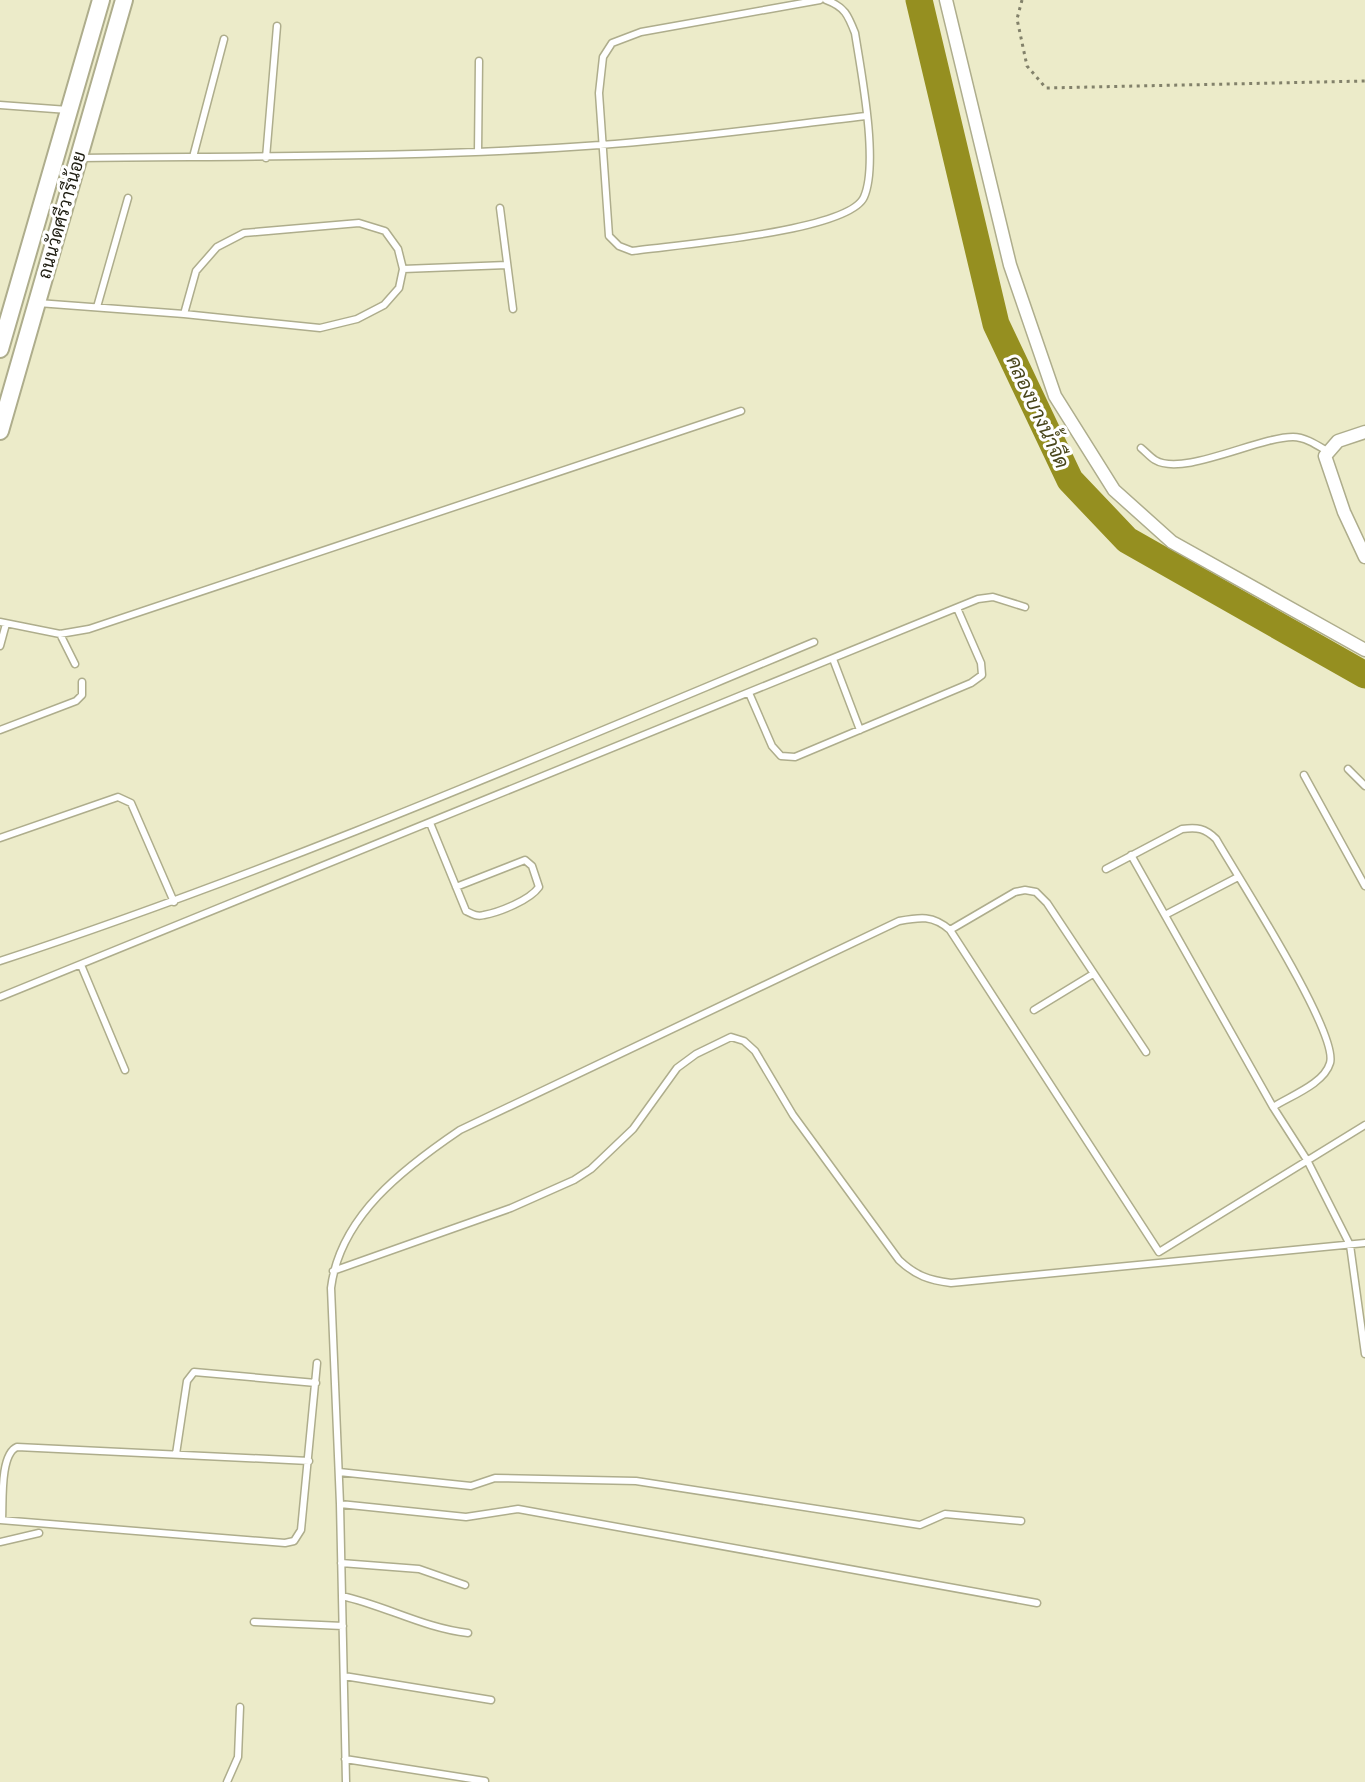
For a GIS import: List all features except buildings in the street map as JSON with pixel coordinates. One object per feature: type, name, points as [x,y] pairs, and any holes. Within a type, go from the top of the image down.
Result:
[{"type":"main road","name":"ถนนวัดศรีวารีน้อย","points":[[0,349],[101,0]]},
{"type":"main road","name":"ถนนวัดศรีวารีน้อย","points":[[0,431],[124,0]]},
{"type":"street","points":[[946,0],[1010,265],[1055,396],[1114,490],[1172,542],[1365,650]]},
{"type":"street","points":[[1365,432],[1338,441],[1325,456],[1327,467],[1365,557]]},
{"type":"lane","points":[[820,0],[641,32],[612,43],[603,57],[599,93],[609,236],[619,246],[632,251],[795,229],[843,215],[864,199],[870,175],[866,116],[855,33],[847,12],[840,5],[826,0]]},
{"type":"lane","points":[[266,158],[277,26]]},
{"type":"lane","points":[[193,157],[224,39]]},
{"type":"lane","points":[[478,152],[479,61]]},
{"type":"lane","points":[[0,105],[69,111]]},
{"type":"lane","points":[[79,158],[266,158],[478,152],[602,145],[866,116]]},
{"type":"lane","points":[[97,307],[128,198]]},
{"type":"lane","points":[[500,208],[513,309]]},
{"type":"lane","points":[[38,303],[184,314],[320,328],[338,325],[384,305],[399,288],[403,269],[398,249],[385,231],[359,223],[244,233],[217,247],[196,271],[184,314]]},
{"type":"lane","points":[[403,269],[507,265]]},
{"type":"lane","points":[[0,646],[3,623],[60,634],[89,629],[741,411]]},
{"type":"lane","points":[[1141,448],[1156,461],[1171,464],[1186,463],[1293,437],[1305,439],[1327,451]]},
{"type":"lane","points":[[0,997],[978,599],[993,597],[1024,607]]},
{"type":"lane","points":[[748,693],[772,746],[781,756],[795,757],[971,683],[982,675],[981,663],[957,608]]},
{"type":"lane","points":[[60,634],[75,664]]},
{"type":"lane","points":[[0,961],[174,902],[554,751],[814,642]]},
{"type":"lane","points":[[833,659],[860,730]]},
{"type":"lane","points":[[0,730],[76,700],[82,695],[82,682]]},
{"type":"lane","points":[[1348,769],[1365,786]]},
{"type":"lane","points":[[1304,775],[1365,886]]},
{"type":"lane","points":[[0,838],[103,800],[118,797],[131,803],[174,902]]},
{"type":"lane","points":[[430,823],[456,887],[466,911],[474,915],[484,915],[534,895],[539,887],[532,866],[525,860],[456,887]]},
{"type":"lane","points":[[1106,869],[1182,829],[1196,827],[1207,830],[1216,839],[1310,1000],[1331,1053],[1330,1064],[1322,1077],[1273,1107]]},
{"type":"lane","points":[[1131,855],[1273,1107],[1307,1160],[1350,1245],[1361,1295],[1365,1354]]},
{"type":"lane","points":[[1165,915],[1238,877]]},
{"type":"lane","points":[[950,930],[1015,892],[1025,890],[1036,892],[1058,918],[1146,1052]]},
{"type":"lane","points":[[346,1782],[340,1504],[331,1288],[333,1271],[358,1220],[390,1183],[424,1154],[460,1130],[899,921],[918,917],[937,919],[950,930],[1159,1252],[1158,1264]]},
{"type":"lane","points":[[81,965],[125,1070]]},
{"type":"lane","points":[[1034,1010],[1093,974]]},
{"type":"lane","points":[[333,1271],[511,1208],[574,1180],[591,1169],[633,1129],[677,1068],[696,1054],[731,1037],[744,1041],[755,1051],[792,1115],[899,1260],[913,1273],[930,1281],[951,1283],[1365,1243]]},
{"type":"lane","points":[[1159,1252],[1365,1125]]},
{"type":"lane","points":[[309,1461],[17,1447],[11,1449],[5,1459],[1,1520],[285,1543],[298,1538],[302,1530],[309,1461],[317,1363]]},
{"type":"lane","points":[[176,1454],[187,1381],[194,1372],[316,1383]]},
{"type":"lane","points":[[339,1473],[471,1486],[495,1478],[636,1481],[920,1525],[945,1514],[1021,1521]]},
{"type":"lane","points":[[340,1504],[466,1517],[518,1509],[1037,1603]]},
{"type":"lane","points":[[0,1542],[39,1533]]},
{"type":"lane","points":[[341,1563],[419,1569],[465,1585]]},
{"type":"lane","points":[[342,1596],[376,1604],[441,1630],[468,1633]]},
{"type":"lane","points":[[254,1622],[343,1626]]},
{"type":"lane","points":[[344,1676],[491,1700]]},
{"type":"lane","points":[[227,1782],[238,1757],[240,1707]]},
{"type":"lane","points":[[345,1759],[485,1781]]},
{"type":"path","points":[[1022,0],[1017,19],[1027,66],[1046,88],[1365,81]]},
{"type":"waterway","name":"คลองบางน้ำจืด","points":[[919,0],[996,324],[1070,480],[1127,540],[1365,675]]}]
